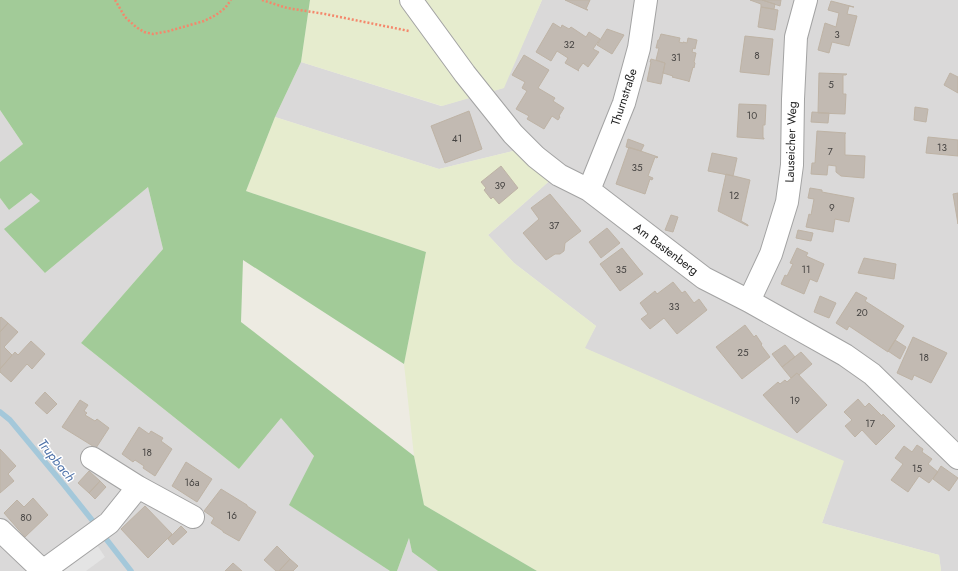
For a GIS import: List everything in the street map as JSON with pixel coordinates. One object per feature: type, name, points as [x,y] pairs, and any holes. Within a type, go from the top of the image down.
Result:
[{"type":"street","name":"Am Bastenberg","points":[[411,0],[512,134],[536,157],[559,175],[589,190],[704,278],[845,355],[872,374],[958,458]]},
{"type":"street","name":"Thurnstraße","points":[[589,190],[624,103],[639,48],[646,0]]},
{"type":"street","name":"Lauseicher Weg","points":[[749,302],[771,254],[787,202],[792,164],[796,38],[806,0]]},
{"type":"street","points":[[92,458],[138,487],[193,517]]},
{"type":"street","points":[[0,530],[43,571],[102,528],[138,487]]},
{"type":"path","points":[[115,0],[125,17],[136,27],[144,32],[153,34],[175,30],[204,21],[216,15],[225,8],[231,0]]},
{"type":"path","points":[[262,0],[287,8],[326,14],[409,31]]},
{"type":"shaded area","points":[[542,0],[958,0],[958,571],[941,571],[939,555],[822,523],[843,461],[584,348],[596,326],[514,263],[488,235],[555,176],[517,150],[439,169],[275,117],[301,62],[441,106],[503,88]]},
{"type":"shaded area","points":[[0,110],[23,144],[0,162]]},
{"type":"shaded area","points":[[148,187],[163,249],[81,343],[239,469],[281,418],[314,456],[290,505],[390,571],[0,571],[0,198],[9,210],[31,193],[40,201],[45,273]]},
{"type":"shaded area","points":[[91,536],[105,557],[86,571],[60,571]]},
{"type":"shaded area","points":[[409,538],[412,552],[438,571],[397,571]]},
{"type":"green space","points":[[0,0],[310,0],[301,62],[275,117],[246,191],[426,252],[404,364],[243,260],[241,322],[414,456],[424,505],[537,571],[438,571],[412,552],[409,538],[397,571],[390,571],[289,505],[314,456],[281,418],[239,469],[81,343],[163,249],[148,187],[45,273],[4,229],[40,201],[31,193],[9,210],[0,198],[0,162],[23,144],[0,110]]},
{"type":"green space","points":[[310,0],[542,0],[504,88],[442,106],[301,62]]},
{"type":"green space","points":[[275,117],[439,169],[517,150],[555,176],[488,235],[514,263],[596,326],[585,348],[844,461],[822,523],[939,555],[941,571],[537,571],[424,505],[414,456],[404,364],[426,252],[246,191]]},
{"type":"building","points":[[565,0],[590,0],[586,9],[588,10],[587,10]]},
{"type":"building","points":[[750,0],[762,0],[775,4],[774,9],[761,7],[761,4]]},
{"type":"building","points":[[762,0],[781,0],[780,6]]},
{"type":"building","points":[[831,1],[854,7],[849,6],[847,14],[857,16],[849,46],[832,42],[829,53],[818,50],[825,23],[836,27],[839,13],[828,10]]},
{"type":"building","points":[[761,7],[778,10],[775,30],[758,27]]},
{"type":"building","points":[[553,23],[561,28],[562,25],[569,29],[571,27],[586,37],[589,32],[600,39],[593,49],[599,52],[588,67],[583,63],[578,70],[579,71],[565,63],[568,58],[557,51],[551,61],[536,52]]},
{"type":"building","points":[[607,29],[624,35],[612,54],[597,45]]},
{"type":"building","points":[[661,34],[680,38],[679,42],[683,43],[687,43],[688,38],[697,40],[695,49],[693,48],[692,52],[696,53],[695,63],[689,82],[663,73],[665,63],[656,60],[659,48],[656,48]]},
{"type":"building","points":[[745,36],[773,39],[769,75],[740,72]]},
{"type":"building","points":[[524,55],[549,70],[538,88],[555,98],[553,101],[564,108],[558,120],[552,116],[544,129],[527,119],[529,116],[516,109],[527,91],[522,88],[525,82],[512,75]]},
{"type":"building","points":[[651,59],[665,63],[661,84],[647,81]]},
{"type":"building","points":[[819,73],[847,74],[843,75],[843,94],[846,94],[845,114],[818,113]]},
{"type":"building","points":[[950,73],[958,77],[958,93],[944,85]]},
{"type":"building","points":[[739,104],[766,105],[765,125],[763,125],[764,139],[737,137]]},
{"type":"building","points":[[915,107],[928,109],[926,122],[914,120]]},
{"type":"building","points":[[469,111],[482,149],[445,163],[431,126]]},
{"type":"building","points":[[812,112],[829,113],[828,123],[811,122]]},
{"type":"building","points":[[817,131],[846,133],[845,155],[865,156],[864,178],[841,176],[836,172],[836,166],[828,165],[827,175],[811,174],[812,163],[815,163]]},
{"type":"building","points":[[928,137],[958,140],[958,156],[926,153]]},
{"type":"building","points":[[628,139],[644,145],[641,151],[626,147]]},
{"type":"building","points":[[629,147],[658,157],[655,157],[648,176],[653,178],[652,180],[650,179],[645,194],[616,184]]},
{"type":"building","points":[[712,153],[737,158],[733,176],[708,171]]},
{"type":"building","points":[[501,166],[518,188],[499,204],[493,197],[491,199],[484,190],[486,188],[481,182]]},
{"type":"building","points":[[726,174],[750,180],[741,221],[748,226],[718,211]]},
{"type":"building","points":[[810,188],[822,190],[822,192],[854,198],[849,222],[835,219],[833,232],[806,227],[809,214],[811,215],[814,199],[808,198]]},
{"type":"building","points":[[958,193],[958,224],[953,194]]},
{"type":"building","points":[[550,194],[581,231],[565,243],[564,251],[560,254],[555,254],[546,260],[523,233],[539,219],[531,208]]},
{"type":"building","points":[[671,215],[678,217],[673,232],[665,230]]},
{"type":"building","points":[[607,228],[620,243],[601,258],[589,242]]},
{"type":"building","points":[[798,230],[813,233],[811,241],[796,238]]},
{"type":"building","points":[[622,248],[643,274],[620,291],[600,264]]},
{"type":"building","points":[[797,248],[808,253],[806,256],[824,264],[817,282],[810,279],[804,294],[781,284],[785,275],[787,276],[793,264],[790,263]]},
{"type":"building","points":[[864,258],[896,264],[894,279],[858,273]]},
{"type":"building","points":[[673,282],[682,293],[685,291],[694,303],[699,299],[707,310],[677,334],[664,318],[650,329],[641,319],[648,314],[640,303],[655,291],[657,294]]},
{"type":"building","points":[[856,292],[867,298],[865,301],[904,326],[888,352],[849,326],[847,330],[836,323]]},
{"type":"building","points":[[820,296],[836,303],[829,318],[814,312]]},
{"type":"building","points":[[1,317],[8,323],[0,332],[0,318]]},
{"type":"building","points":[[8,323],[18,332],[4,347],[12,355],[0,369],[0,332]]},
{"type":"building","points":[[745,325],[754,337],[756,335],[770,357],[742,379],[716,347]]},
{"type":"building","points":[[913,337],[947,353],[931,383],[914,375],[912,380],[897,373]]},
{"type":"building","points":[[895,340],[906,347],[900,359],[888,351]]},
{"type":"building","points":[[31,341],[45,354],[32,369],[27,364],[11,382],[0,372],[0,369],[15,352],[18,355]]},
{"type":"building","points":[[785,345],[795,357],[782,367],[772,354]]},
{"type":"building","points":[[801,352],[812,364],[799,375],[797,373],[791,378],[782,367]]},
{"type":"building","points":[[797,373],[827,405],[797,433],[763,395],[778,382],[780,384],[785,380],[787,382]]},
{"type":"building","points":[[45,392],[57,404],[47,414],[35,403]]},
{"type":"building","points":[[858,399],[865,407],[869,403],[895,426],[876,445],[862,430],[855,437],[845,426],[852,420],[844,412]]},
{"type":"building","points":[[80,400],[88,405],[84,411],[87,413],[85,415],[95,421],[97,419],[109,428],[96,448],[62,427]]},
{"type":"building","points":[[139,427],[149,434],[151,431],[163,438],[161,441],[172,449],[155,476],[143,468],[144,466],[135,460],[133,462],[122,454]]},
{"type":"building","points":[[917,445],[923,449],[922,452],[932,459],[928,464],[938,472],[929,483],[919,476],[908,492],[891,480],[903,464],[895,458],[904,446],[912,452]]},
{"type":"building","points":[[0,449],[16,466],[8,474],[14,481],[0,493]]},
{"type":"building","points":[[186,462],[212,479],[197,502],[172,486]]},
{"type":"building","points":[[941,466],[958,478],[949,491],[933,479]]},
{"type":"building","points":[[89,471],[100,481],[89,493],[78,483]]},
{"type":"building","points":[[100,481],[106,487],[95,499],[89,493]]},
{"type":"building","points":[[221,489],[256,512],[239,541],[211,523],[214,518],[204,511]]},
{"type":"building","points":[[33,498],[48,515],[25,537],[4,513],[17,500],[24,507]]},
{"type":"building","points":[[145,506],[172,534],[148,558],[121,529]]},
{"type":"building","points":[[181,526],[187,532],[173,545],[168,539]]},
{"type":"building","points":[[277,546],[290,559],[279,571],[276,571],[264,560]]},
{"type":"building","points":[[290,559],[298,566],[293,571],[279,571]]},
{"type":"building","points":[[233,563],[242,571],[225,571]]},
{"type":"waterway","name":"Trupbach","points":[[0,412],[10,420],[96,525]]},
{"type":"waterway","name":"Trupbach","points":[[103,535],[131,571]]}]
